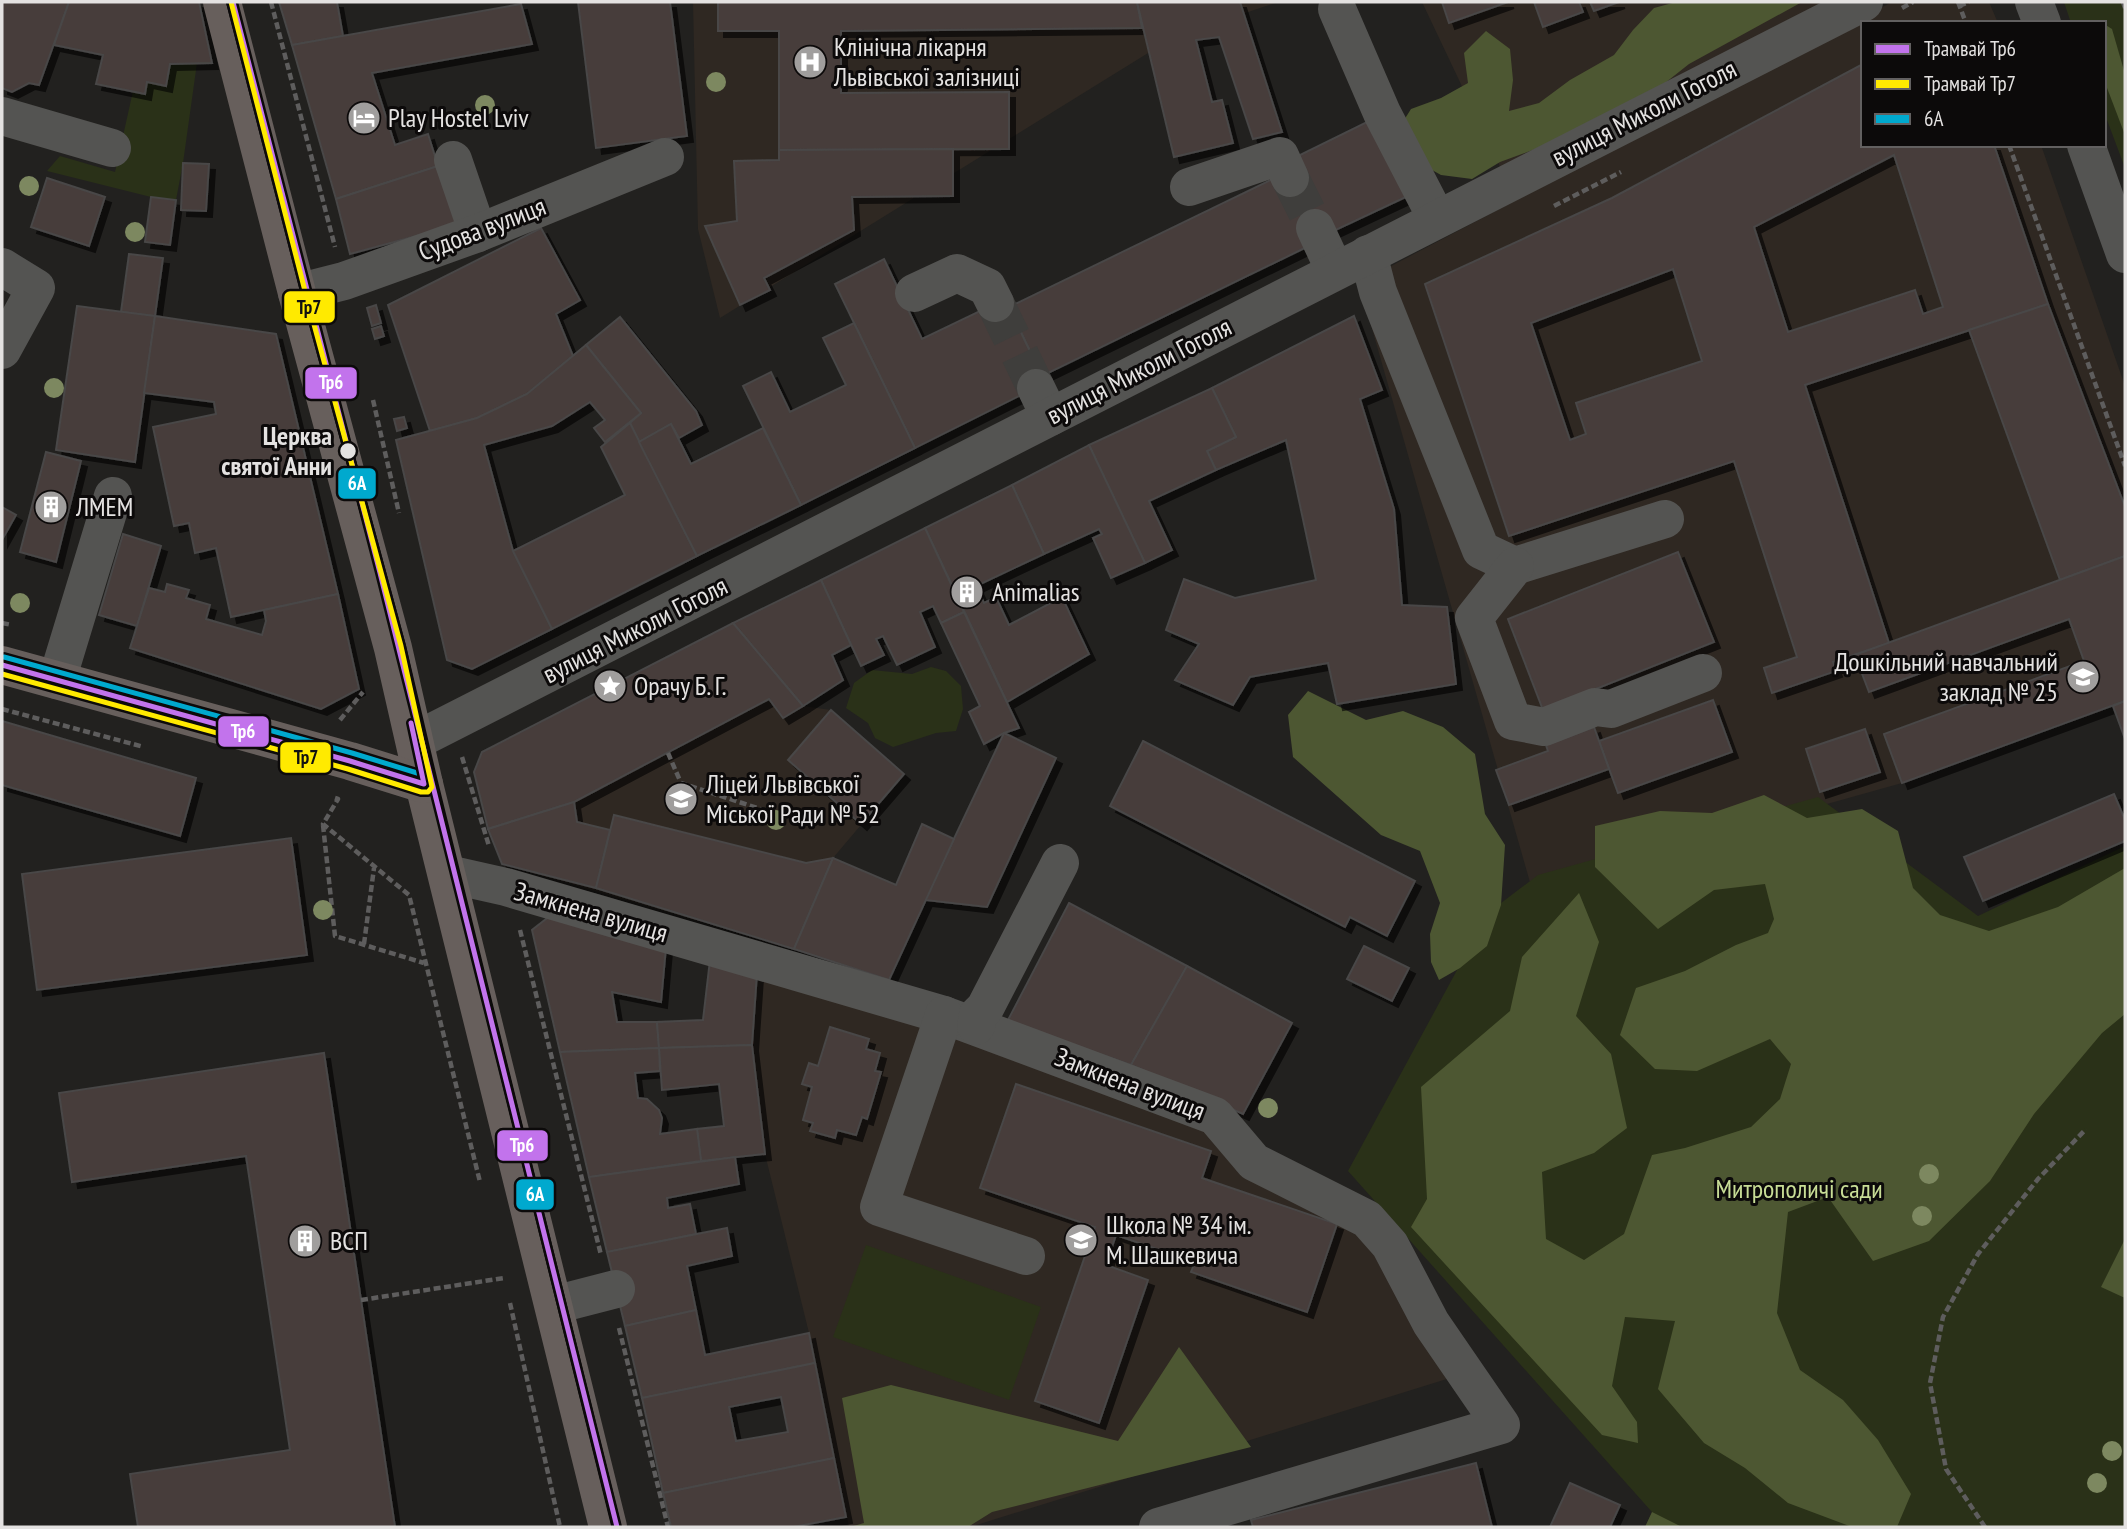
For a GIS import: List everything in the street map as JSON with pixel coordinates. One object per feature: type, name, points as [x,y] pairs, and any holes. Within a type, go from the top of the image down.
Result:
[{"type":"main road","points":[[222,2],[393,648],[424,784],[608,1527]]},
{"type":"main road","points":[[2,666],[350,761],[424,784]]},
{"type":"street","name":"вулиця Миколи Гоголя","points":[[415,741],[1043,402],[1352,262],[1864,2]]},
{"type":"street","points":[[2034,2],[2041,21]]},
{"type":"street","points":[[1337,9],[1382,113],[1437,219]]},
{"type":"street","points":[[2,116],[112,148]]},
{"type":"street","points":[[2087,147],[2125,254]]},
{"type":"street","points":[[1189,187],[1280,156],[1290,178]]},
{"type":"street","name":"Судова вулиця","points":[[297,293],[344,281],[478,233],[664,157]]},
{"type":"street","points":[[453,160],[478,233]]},
{"type":"street","points":[[1315,229],[1352,262],[1378,292],[1481,550],[1515,566]]},
{"type":"street","points":[[2,267],[36,288],[2,350]]},
{"type":"street","points":[[914,293],[957,273],[987,287],[995,303]]},
{"type":"street","points":[[57,680],[113,496]]},
{"type":"street","points":[[1665,519],[1515,566],[1474,618],[1513,721],[1544,727],[1595,707],[1611,709],[1703,673]]},
{"type":"street","points":[[1026,1256],[880,1207],[960,1021],[978,1015],[985,1007],[1060,863]]},
{"type":"street","name":"Замкнена вулиця","points":[[448,874],[506,887],[960,1021],[1215,1116],[1254,1162],[1367,1219],[1390,1245],[1431,1323],[1502,1425],[1158,1527]]},
{"type":"street","points":[[554,1305],[609,1275]]},
{"type":"path","points":[[271,2],[336,251]]},
{"type":"path","points":[[1964,21],[1959,4],[1969,2]]},
{"type":"path","points":[[2123,2],[2125,8]]},
{"type":"path","points":[[2010,147],[2125,466]]},
{"type":"path","points":[[2,709],[150,748]]},
{"type":"path","points":[[459,749],[492,856]]},
{"type":"path","points":[[668,752],[681,783],[803,823]]},
{"type":"path","points":[[324,795],[338,799],[323,824],[335,936],[424,964]]},
{"type":"path","points":[[323,824],[409,895],[481,1186]]},
{"type":"path","points":[[364,944],[374,867]]},
{"type":"path","points":[[519,927],[609,1275]]},
{"type":"path","points":[[1985,1527],[1946,1469],[1930,1383],[1943,1317],[1978,1254],[2038,1179],[2086,1129]]},
{"type":"path","points":[[501,1265],[560,1527]]},
{"type":"path","points":[[361,1300],[504,1278]]},
{"type":"path","points":[[619,1327],[668,1527]]},
{"type":"shaded area","points":[[693,2],[1278,2],[1174,37],[720,318],[698,229]]},
{"type":"shaded area","points":[[1422,2],[1843,2],[1505,177]]},
{"type":"shaded area","points":[[1892,2],[1989,2],[1997,21],[1861,21],[1861,147],[2042,147],[2125,386],[2125,701],[1902,783],[1802,811],[1577,1047],[1359,283]]},
{"type":"shaded area","name":"Ліцей Львівської Міської Ради № 52","points":[[733,623],[803,706],[831,710],[904,774],[833,858],[794,949],[502,864],[492,841],[474,772],[482,752]]},
{"type":"shaded area","name":"Школа № 34 ім. М. Шашкевича","points":[[758,966],[1213,1119],[1362,1223],[1450,1378],[970,1527],[849,1527],[809,1333],[765,1154],[752,1045]]},
{"type":"green space","points":[[1676,2],[1802,2],[1689,64],[1665,83],[1557,141],[1500,162],[1472,179],[1441,175],[1414,160],[1394,136],[1411,109],[1441,98],[1468,83],[1464,53],[1486,31],[1510,49],[1513,80],[1509,111],[1539,103],[1570,80],[1614,55],[1654,8]]},
{"type":"green space","points":[[2064,2],[2125,2],[2125,168],[2106,117],[2106,21],[2070,21]]},
{"type":"green space","points":[[2106,25],[2112,29],[2125,74],[2125,135],[2106,85]]},
{"type":"green space","points":[[197,63],[176,200],[151,197],[47,171],[60,156],[115,172],[133,91],[144,94],[147,82],[166,86],[170,64]]},
{"type":"green space","points":[[931,667],[946,671],[961,686],[963,709],[956,731],[936,733],[893,747],[875,738],[868,723],[846,708],[854,683],[872,670],[912,674]]},
{"type":"green space","points":[[1308,691],[1366,720],[1403,711],[1443,727],[1475,754],[1485,814],[1505,845],[1501,905],[1487,946],[1460,968],[1439,980],[1431,962],[1430,934],[1440,903],[1420,851],[1381,835],[1293,757],[1288,715]]},
{"type":"green space","points":[[1764,795],[1807,818],[1862,809],[1898,831],[1913,888],[1940,915],[1989,931],[2058,907],[2125,868],[2125,1014],[2102,1033],[2034,1114],[1990,1181],[1929,1241],[1873,1261],[1828,1197],[1788,1212],[1777,1313],[1800,1370],[1843,1400],[1878,1440],[1911,1494],[1897,1527],[1852,1527],[1788,1503],[1745,1468],[1704,1443],[1658,1389],[1675,1321],[1625,1317],[1612,1386],[1637,1422],[1638,1443],[1602,1435],[1411,1227],[1427,1199],[1421,1087],[1510,1011],[1522,957],[1579,893],[1599,942],[1576,1016],[1611,1054],[1627,1128],[1594,1153],[1542,1172],[1546,1239],[1584,1260],[1624,1234],[1652,1155],[1685,1148],[1751,1127],[1780,1099],[1791,1064],[1770,1039],[1697,1071],[1655,1069],[1620,1035],[1636,988],[1685,971],[1736,945],[1768,933],[1774,919],[1765,884],[1714,890],[1658,929],[1595,867],[1595,826],[1660,811],[1712,813]]},
{"type":"green space","name":"Митрополичі сади","points":[[1818,797],[1978,916],[2125,846],[2125,1527],[1645,1527],[1652,1512],[1348,1171],[1488,913],[1538,875]]},
{"type":"green space","points":[[2125,1239],[2125,1298],[2101,1287]]},
{"type":"green space","points":[[866,1245],[1041,1307],[1009,1400],[833,1337]]},
{"type":"green space","points":[[1179,1347],[1251,1447],[992,1512],[968,1527],[850,1527],[864,1523],[842,1398],[891,1385],[1118,1441]]},
{"type":"green space","points":[[1652,1512],[1682,1527],[1645,1527]]},
{"type":"building","points":[[2,2],[69,2],[39,85],[29,83],[12,92],[2,88]]},
{"type":"building","points":[[69,2],[199,2],[212,63],[170,64],[166,86],[147,82],[145,94],[96,84],[103,55],[54,45]]},
{"type":"building","points":[[279,2],[337,2],[343,36],[292,45]]},
{"type":"building","points":[[578,2],[670,2],[687,136],[596,148]]},
{"type":"building","name":"Клінічна лікарня Львівської залізниці","points":[[718,2],[1137,2],[1142,28],[841,31],[841,93],[1009,92],[1009,149],[779,150],[779,31],[718,31]]},
{"type":"building","points":[[1137,2],[1240,2],[1282,132],[1253,139],[1219,37],[1196,40],[1212,102],[1222,100],[1233,143],[1174,157]]},
{"type":"building","points":[[1442,2],[1508,2],[1449,23]]},
{"type":"building","points":[[1534,2],[1579,2],[1583,12],[1543,27]]},
{"type":"building","points":[[1590,2],[1619,2],[1594,11]]},
{"type":"building","points":[[521,4],[532,44],[372,73],[395,145],[428,134],[438,166],[336,199],[292,45]]},
{"type":"building","points":[[1861,65],[1861,147],[1995,147],[2048,304],[1805,385],[1889,643],[1833,662],[1836,671],[1772,693],[1764,668],[1797,657],[1734,461],[1509,536],[1425,284],[1612,198]],"holes":[[[1894,155],[1943,307],[1923,314],[1915,290],[1788,332],[1754,227]],[[1673,269],[1702,361],[1576,403],[1586,434],[1570,440],[1531,323]]]},
{"type":"building","points":[[1371,120],[1408,196],[1325,235],[1309,231],[1285,181],[1300,155]]},
{"type":"building","points":[[953,149],[953,196],[852,197],[854,230],[764,278],[770,290],[740,305],[705,226],[737,221],[734,161],[779,160],[779,150]]},
{"type":"building","points":[[183,163],[209,164],[206,211],[181,210]]},
{"type":"building","points":[[438,166],[457,225],[350,254],[336,199]]},
{"type":"building","points":[[1281,175],[1315,243],[1042,376],[1009,307]]},
{"type":"building","points":[[47,178],[105,197],[89,246],[31,227]]},
{"type":"building","points":[[151,197],[176,200],[170,245],[145,242]]},
{"type":"building","points":[[541,228],[580,300],[556,314],[573,356],[527,394],[477,418],[430,431],[388,305]]},
{"type":"building","points":[[129,254],[163,258],[155,316],[121,312]]},
{"type":"building","points":[[884,259],[922,339],[1005,299],[1045,383],[915,448],[835,284]]},
{"type":"building","points":[[2048,304],[2125,507],[2125,556],[2060,580],[1969,330]]},
{"type":"building","points":[[376,305],[381,323],[372,326],[367,308]]},
{"type":"building","points":[[77,306],[155,316],[135,462],[56,450]]},
{"type":"building","points":[[155,316],[276,334],[338,594],[231,617],[216,548],[195,553],[189,523],[174,526],[153,427],[216,414],[214,402],[144,393]]},
{"type":"building","points":[[1354,316],[1382,390],[1360,399],[1394,509],[1402,605],[1447,607],[1456,684],[1337,704],[1328,663],[1250,677],[1233,705],[1175,680],[1199,644],[1166,630],[1184,579],[1235,598],[1316,580],[1286,440],[1216,470],[1207,451],[1236,437],[1212,388]]},
{"type":"building","points":[[620,317],[696,411],[702,425],[679,438],[671,424],[639,442],[630,423],[641,413],[586,345]]},
{"type":"building","points":[[854,323],[915,448],[801,505],[743,386],[771,372],[790,412],[846,385],[823,338]]},
{"type":"building","points":[[381,326],[384,336],[375,339],[372,329]]},
{"type":"building","points":[[586,345],[641,413],[605,442],[594,428],[605,420],[590,402],[552,426],[484,445],[513,551],[552,629],[472,669],[447,660],[396,440],[477,418],[527,394]]},
{"type":"building","points":[[1212,388],[1236,437],[1207,451],[1216,470],[1149,501],[1172,550],[1145,563],[1089,445]]},
{"type":"building","points":[[404,417],[407,428],[397,431],[394,419]]},
{"type":"building","points":[[630,423],[697,556],[552,629],[513,551],[625,495],[601,447]]},
{"type":"building","points":[[671,424],[691,464],[763,428],[801,505],[697,556],[639,442]]},
{"type":"building","points":[[1089,445],[1145,563],[1111,578],[1093,538],[1102,534],[1099,529],[1044,554],[1012,485]]},
{"type":"building","name":"ЛМЕМ","points":[[46,452],[81,461],[56,562],[20,552]]},
{"type":"building","name":"Animalias","points":[[1012,485],[1044,554],[976,586],[984,603],[996,597],[1009,625],[1062,597],[1089,654],[1007,702],[925,528]]},
{"type":"building","points":[[2,507],[16,515],[2,540]]},
{"type":"building","points":[[925,528],[964,612],[941,623],[933,606],[920,612],[935,647],[897,665],[883,636],[876,639],[884,655],[861,666],[821,580]]},
{"type":"building","points":[[123,534],[161,546],[137,626],[99,615]]},
{"type":"building","points":[[1678,552],[1714,642],[1543,710],[1508,619]]},
{"type":"building","name":"Дошкільний навчальний заклад № 25","points":[[2125,556],[2125,701],[1902,783],[1884,734],[2084,661],[2069,619],[1869,692],[1855,655]]},
{"type":"building","points":[[821,580],[851,645],[832,655],[843,680],[803,706],[733,623]]},
{"type":"building","points":[[167,584],[189,590],[186,598],[210,605],[206,619],[262,635],[266,621],[264,610],[338,594],[359,689],[321,709],[130,648],[149,588],[165,592]]},
{"type":"building","points":[[964,612],[1019,728],[984,744],[969,712],[980,706],[941,623]]},
{"type":"building","points":[[733,623],[803,706],[783,718],[769,699],[574,802],[488,829],[474,772],[482,752]]},
{"type":"building","points":[[1713,700],[1732,752],[1618,793],[1599,741]]},
{"type":"building","points":[[2125,701],[2125,739],[2113,706]]},
{"type":"building","points":[[831,710],[904,774],[861,824],[788,760]]},
{"type":"building","points":[[2,721],[196,778],[180,836],[2,785]]},
{"type":"building","points":[[1594,727],[1609,769],[1509,805],[1496,770],[1548,751],[1546,745]]},
{"type":"building","points":[[1865,729],[1880,772],[1820,792],[1806,749]]},
{"type":"building","points":[[1004,733],[1056,758],[987,907],[925,900]]},
{"type":"building","points":[[1143,741],[1415,881],[1387,936],[1350,917],[1345,927],[1110,806]]},
{"type":"building","points":[[2114,794],[2125,820],[2125,841],[1983,901],[1964,857]]},
{"type":"building","points":[[574,802],[577,822],[610,830],[596,888],[502,864],[488,829]]},
{"type":"building","points":[[614,815],[806,863],[833,858],[794,949],[596,888]]},
{"type":"building","points":[[922,824],[954,839],[889,980],[794,949],[833,858],[896,885]]},
{"type":"building","points":[[291,838],[307,955],[37,990],[22,874]]},
{"type":"building","points":[[1069,903],[1187,966],[1131,1065],[1007,1022]]},
{"type":"building","points":[[551,915],[666,947],[661,1002],[612,992],[617,1022],[657,1022],[659,1048],[560,1052],[532,930]]},
{"type":"building","points":[[1364,946],[1409,968],[1392,1001],[1347,979]]},
{"type":"building","points":[[710,960],[757,973],[752,1045],[659,1048],[657,1022],[703,1020]]},
{"type":"building","points":[[1187,966],[1292,1023],[1243,1114],[1131,1065]]},
{"type":"building","points":[[830,1027],[869,1039],[866,1049],[880,1053],[875,1071],[881,1072],[867,1119],[862,1117],[856,1135],[837,1130],[835,1138],[810,1131],[813,1123],[803,1120],[812,1087],[802,1084],[809,1063],[818,1066]]},
{"type":"building","points":[[752,1045],[765,1154],[701,1161],[697,1129],[724,1126],[719,1084],[662,1090],[659,1048]]},
{"type":"building","points":[[659,1048],[660,1071],[635,1073],[638,1098],[647,1099],[659,1110],[662,1118],[660,1134],[697,1129],[701,1161],[589,1177],[560,1052]]},
{"type":"building","name":"ВСП","points":[[324,1053],[395,1527],[138,1527],[130,1474],[290,1450],[246,1156],[72,1182],[59,1093]]},
{"type":"building","points":[[1016,1084],[1211,1151],[1202,1178],[1337,1224],[1307,1312],[1191,1272],[1195,1262],[1116,1235],[1106,1265],[1148,1280],[1099,1423],[1035,1401],[1095,1227],[980,1188]]},
{"type":"building","points":[[735,1157],[739,1184],[667,1198],[668,1208],[690,1204],[696,1234],[607,1252],[589,1177]]},
{"type":"building","points":[[727,1228],[732,1256],[687,1266],[696,1310],[625,1326],[607,1252]]},
{"type":"building","points":[[696,1310],[705,1355],[809,1333],[815,1363],[642,1398],[625,1326]]},
{"type":"building","points":[[815,1363],[834,1458],[663,1493],[642,1398]],"holes":[[[781,1397],[788,1432],[736,1441],[729,1407]]]},
{"type":"building","points":[[834,1458],[846,1517],[793,1527],[671,1527],[663,1493]]},
{"type":"building","points":[[1476,1463],[1492,1527],[1253,1527],[1251,1520]]},
{"type":"building","points":[[1570,1483],[1620,1505],[1610,1527],[1550,1527]]},
{"type":"tunnel","points":[[1290,178],[1315,228]]},
{"type":"tunnel","points":[[995,303],[1036,388]]},
{"type":"tram line","name":"Тр7","points":[[2,674],[348,769],[421,792],[428,792],[432,787],[401,646],[305,291],[231,2]]},
{"type":"tram line","name":"Тр6","points":[[233,2],[380,573],[617,1527]]},
{"type":"tram line","name":"Тр6","points":[[2,665],[424,784],[411,723]]},
{"type":"transit line","name":"6А","points":[[231,2],[305,291],[401,646],[616,1525]]},
{"type":"transit line","name":"6А","points":[[4,657],[427,776]]},
{"type":"place","name":"Клінічна лікарня Львівської залізниці","points":[[810,62]]},
{"type":"place","name":"Play Hostel Lviv","points":[[364,118]]},
{"type":"place","name":"Церква святої Анни","points":[[348,451]]},
{"type":"place","name":"ЛМЕМ","points":[[51,507]]},
{"type":"place","name":"Animalias","points":[[967,592]]},
{"type":"place","name":"Дошкільний навчальний заклад № 25","points":[[2083,677]]},
{"type":"place","name":"Орачу Б. Г.","points":[[610,686]]},
{"type":"place","name":"Ліцей Львівської Міської Ради № 52","points":[[681,799]]},
{"type":"place","name":"Школа № 34 ім. М. Шашкевича","points":[[1081,1240]]},
{"type":"place","name":"ВСП","points":[[305,1241]]}]
